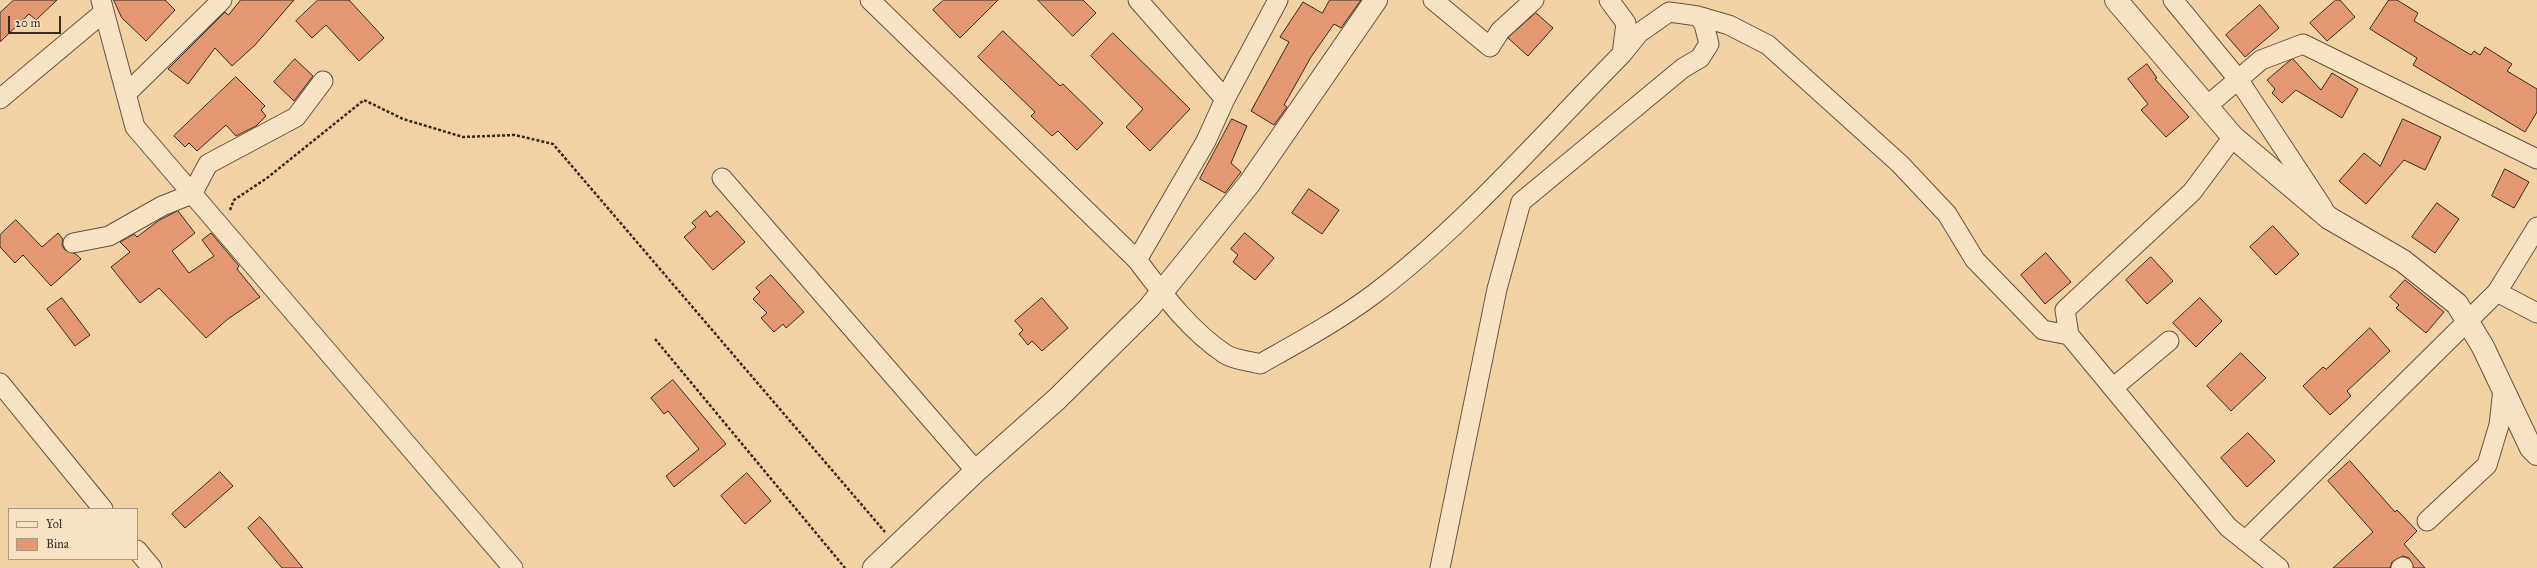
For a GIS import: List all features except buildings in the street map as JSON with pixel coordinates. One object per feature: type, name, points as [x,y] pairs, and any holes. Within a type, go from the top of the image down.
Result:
[{"type":"street","points":[[126,94],[222,0]]},
{"type":"street","points":[[1138,0],[1225,99]]},
{"type":"street","points":[[1137,260],[1206,142],[1225,99],[1278,0]]},
{"type":"street","points":[[874,568],[976,471],[1057,398],[1149,308],[1249,184],[1376,0]]},
{"type":"street","points":[[1433,0],[1490,47],[1500,31],[1534,0]]},
{"type":"street","points":[[1608,0],[1626,23],[1622,54]]},
{"type":"street","points":[[2116,0],[2233,137],[2330,218],[2403,261],[2457,304],[2483,347],[2531,448],[2537,454]]},
{"type":"street","points":[[2173,0],[2238,79],[2330,218]]},
{"type":"street","points":[[874,1],[1137,260],[1162,293],[1187,321],[1226,355],[1260,364],[1315,334],[1380,289],[1456,223],[1622,54],[1639,33],[1669,12],[1698,16],[1729,25],[1768,45],[1900,164],[1946,214],[1975,260],[2043,330],[2069,335]]},
{"type":"street","points":[[0,99],[103,6],[135,127],[513,568]]},
{"type":"street","points":[[1440,568],[1497,289],[1521,202],[1683,68],[1700,58],[1709,44],[1704,24],[1698,16]]},
{"type":"street","points":[[2207,106],[2260,60],[2303,44],[2537,159]]},
{"type":"street","points":[[73,243],[109,236],[162,206],[192,194],[208,164],[296,117],[323,81]]},
{"type":"street","points":[[2233,137],[2192,192],[2065,310],[2069,335],[2114,387],[2228,528],[2279,568]]},
{"type":"street","points":[[722,178],[976,471]]},
{"type":"street","points":[[2245,541],[2466,320],[2497,292],[2537,227]]},
{"type":"street","points":[[2497,292],[2537,313]]},
{"type":"street","points":[[2114,387],[2169,340]]},
{"type":"street","points":[[0,384],[102,508]]},
{"type":"street","points":[[2427,521],[2487,465],[2499,425],[2503,389]]},
{"type":"street","points":[[138,551],[152,568]]},
{"type":"path","points":[[224,232],[234,200],[267,178],[364,100],[403,119],[463,136],[515,135],[553,144],[897,546]]},
{"type":"path","points":[[654,339],[845,568]]}]
